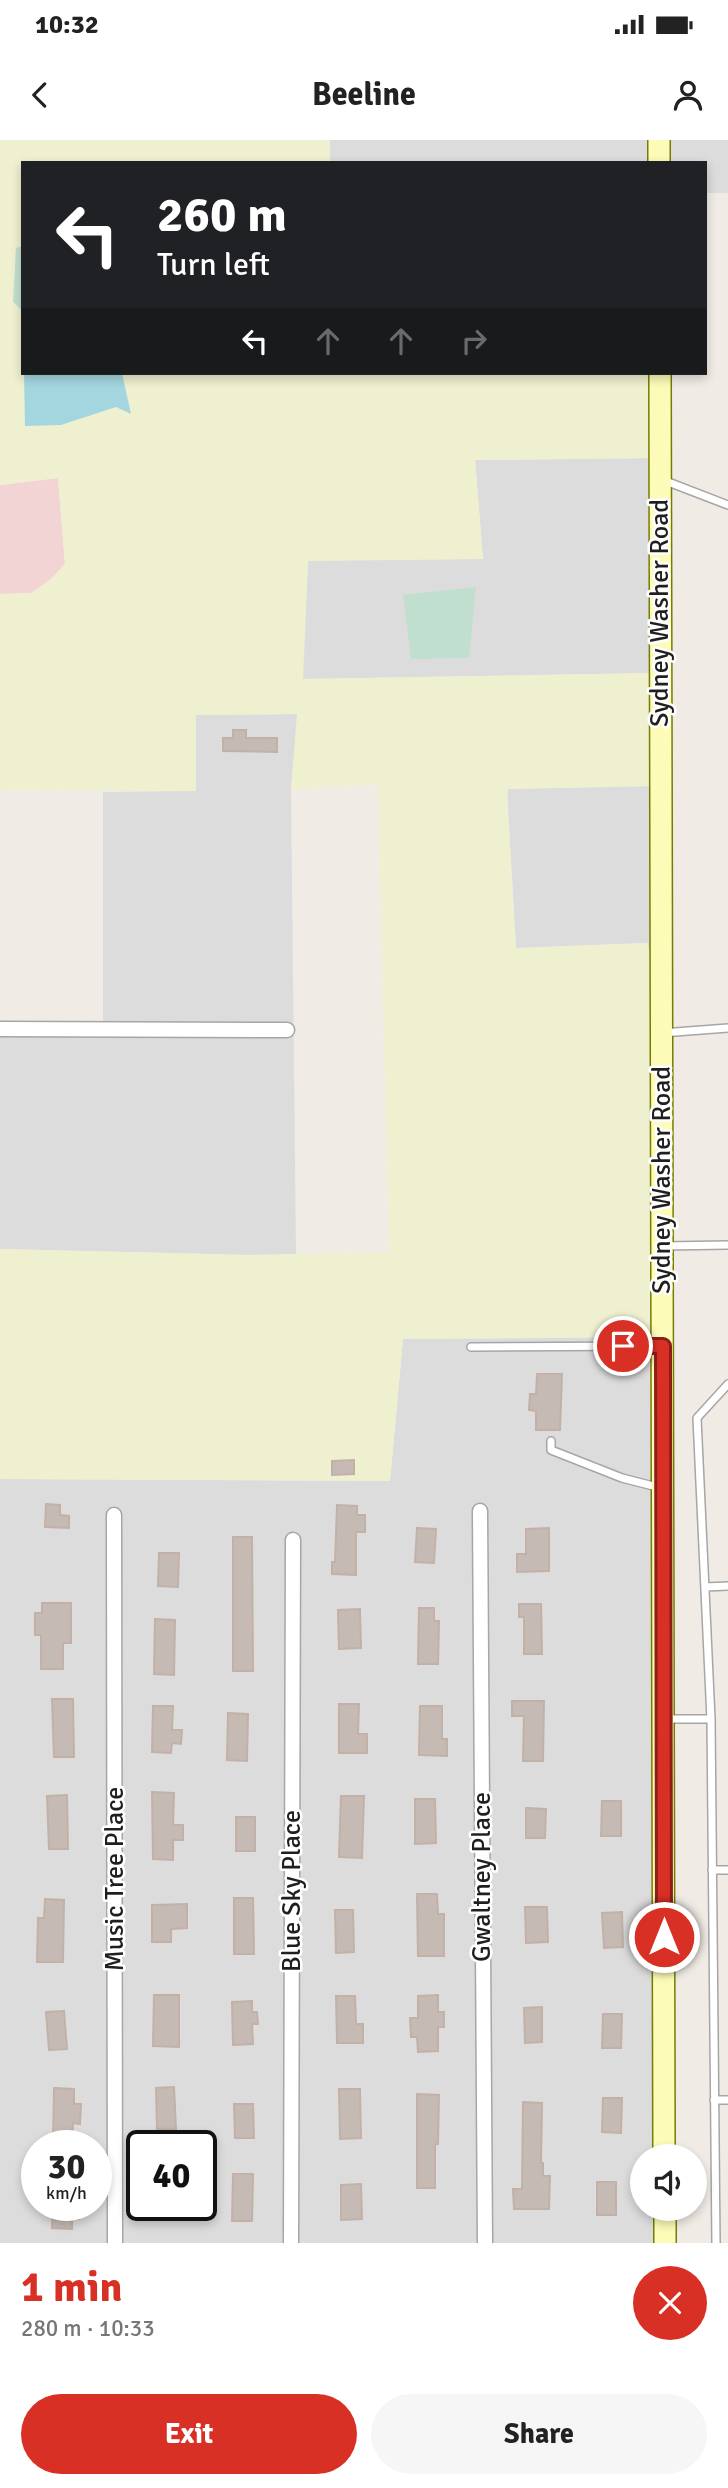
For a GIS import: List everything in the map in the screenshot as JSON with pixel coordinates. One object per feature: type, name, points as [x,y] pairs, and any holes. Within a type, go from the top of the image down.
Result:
[{"type":"street","points":[[659,140],[659,161]]},
{"type":"street","name":"Sydney Washer Road","points":[[660,375],[664,2144]]},
{"type":"street","points":[[0,1029],[287,1030]]},
{"type":"street","name":"Gwaltney Place","points":[[480,1511],[485,2243]]},
{"type":"street","name":"Music Tree Place","points":[[114,1515],[116,2243]]},
{"type":"street","name":"Blue Sky Place","points":[[292,2243],[293,1540]]},
{"type":"street","points":[[665,2221],[665,2243]]},
{"type":"lane","points":[[660,478],[728,505]]},
{"type":"lane","points":[[662,1034],[728,1028]]},
{"type":"lane","points":[[662,1246],[728,1245]]},
{"type":"lane","points":[[471,1347],[663,1346]]},
{"type":"lane","points":[[716,2243],[710,1719],[697,1418],[728,1384]]},
{"type":"lane","points":[[551,1441],[551,1450],[622,1478],[663,1488]]},
{"type":"lane","points":[[705,1587],[728,1586]]},
{"type":"lane","points":[[663,1719],[710,1719]]},
{"type":"lane","points":[[712,1870],[728,1870]]},
{"type":"lane","points":[[714,2100],[728,2100]]},
{"type":"shaded area","points":[[330,140],[651,140],[651,161],[330,161]]},
{"type":"shaded area","points":[[667,140],[728,140],[728,193],[707,193],[707,161],[667,161]]},
{"type":"shaded area","points":[[652,458],[653,673],[302,679],[308,560],[483,559],[475,460]]},
{"type":"shaded area","points":[[58,478],[65,564],[50,580],[31,593],[0,594],[0,484]]},
{"type":"shaded area","points":[[298,711],[291,790],[296,1254],[0,1249],[0,1025],[103,1024],[103,792],[196,791],[196,715],[297,714]]},
{"type":"shaded area","points":[[653,786],[654,987],[647,943],[516,948],[507,789]]},
{"type":"shaded area","points":[[654,1337],[657,2144],[630,2144],[630,2221],[657,2221],[657,2243],[0,2243],[0,1479],[390,1481],[403,1339]]},
{"type":"green space","points":[[0,140],[330,140],[330,161],[21,161],[21,247],[16,249],[13,302],[21,309],[21,375],[24,375],[25,426],[61,425],[116,407],[131,413],[122,375],[652,375],[652,458],[475,460],[483,559],[308,561],[303,679],[653,673],[653,786],[508,789],[507,799],[516,948],[648,943],[654,988],[654,1337],[403,1339],[390,1481],[0,1479],[0,1249],[249,1255],[389,1252],[378,784],[291,790],[297,714],[196,715],[196,791],[0,790],[0,594],[31,593],[50,580],[65,564],[58,478],[0,485]]},
{"type":"green space","points":[[21,247],[21,309],[13,302],[16,248]]},
{"type":"green space","points":[[476,587],[469,658],[411,659],[403,595]]},
{"type":"water","points":[[24,375],[122,375],[131,414],[116,407],[61,425],[25,426]]},
{"type":"building","points":[[233,730],[246,730],[246,738],[277,738],[277,752],[223,751],[223,738],[233,738]]},
{"type":"building","points":[[537,1374],[562,1374],[560,1430],[536,1430],[536,1411],[529,1410],[530,1394],[536,1394]]},
{"type":"building","points":[[354,1460],[354,1474],[332,1475],[332,1461]]},
{"type":"building","points":[[46,1504],[60,1505],[60,1515],[69,1516],[69,1528],[45,1527]]},
{"type":"building","points":[[337,1505],[357,1506],[357,1515],[365,1515],[365,1532],[356,1532],[356,1575],[332,1574],[332,1562],[335,1562]]},
{"type":"building","points":[[417,1528],[436,1529],[434,1563],[415,1562]]},
{"type":"building","points":[[549,1528],[549,1571],[517,1572],[517,1554],[526,1554],[526,1529]]},
{"type":"building","points":[[233,1537],[252,1537],[253,1671],[233,1671]]},
{"type":"building","points":[[159,1553],[179,1553],[178,1587],[158,1586]]},
{"type":"building","points":[[42,1603],[71,1603],[71,1643],[63,1643],[63,1669],[41,1669],[41,1635],[35,1635],[35,1613],[42,1613]]},
{"type":"building","points":[[519,1604],[541,1604],[542,1654],[524,1654],[524,1617],[519,1617]]},
{"type":"building","points":[[419,1608],[434,1608],[434,1621],[439,1621],[438,1664],[418,1664]]},
{"type":"building","points":[[360,1609],[361,1648],[339,1649],[338,1610]]},
{"type":"building","points":[[155,1619],[175,1620],[174,1675],[154,1674]]},
{"type":"building","points":[[52,1699],[73,1699],[74,1757],[54,1757]]},
{"type":"building","points":[[512,1701],[544,1701],[543,1761],[523,1761],[524,1716],[512,1716]]},
{"type":"building","points":[[339,1704],[359,1704],[358,1734],[367,1734],[367,1753],[339,1753]]},
{"type":"building","points":[[153,1706],[173,1706],[172,1730],[182,1730],[181,1744],[172,1743],[171,1753],[152,1752]]},
{"type":"building","points":[[420,1706],[442,1706],[442,1739],[447,1739],[447,1756],[419,1755]]},
{"type":"building","points":[[228,1713],[248,1714],[247,1761],[227,1760]]},
{"type":"building","points":[[152,1792],[174,1793],[173,1825],[183,1825],[183,1840],[173,1840],[173,1860],[153,1859]]},
{"type":"building","points":[[67,1795],[68,1849],[49,1849],[47,1796]]},
{"type":"building","points":[[341,1796],[364,1796],[362,1858],[339,1857]]},
{"type":"building","points":[[415,1799],[435,1799],[436,1843],[415,1844]]},
{"type":"building","points":[[602,1801],[621,1801],[621,1836],[601,1836]]},
{"type":"building","points":[[526,1808],[546,1809],[545,1838],[526,1838]]},
{"type":"building","points":[[236,1817],[255,1817],[255,1851],[236,1851]]},
{"type":"building","points":[[417,1894],[437,1894],[438,1914],[444,1914],[444,1956],[418,1956]]},
{"type":"building","points":[[234,1898],[253,1898],[254,1954],[234,1954]]},
{"type":"building","points":[[45,1899],[64,1900],[63,1962],[37,1962],[38,1918],[44,1918]]},
{"type":"building","points":[[187,1904],[187,1928],[171,1929],[171,1942],[152,1942],[152,1905]]},
{"type":"building","points":[[525,1907],[547,1907],[548,1942],[526,1943]]},
{"type":"building","points":[[335,1910],[353,1910],[354,1952],[336,1953]]},
{"type":"building","points":[[622,1912],[623,1947],[604,1948],[602,1913]]},
{"type":"building","points":[[154,1995],[179,1995],[179,2047],[153,2046]]},
{"type":"building","points":[[438,1995],[438,2012],[444,2012],[444,2027],[438,2027],[438,2051],[418,2052],[417,2037],[411,2037],[410,2018],[418,2018],[418,1996]]},
{"type":"building","points":[[336,1996],[355,1996],[356,2024],[363,2024],[363,2043],[337,2043]]},
{"type":"building","points":[[252,2001],[252,2012],[257,2012],[258,2024],[252,2024],[253,2044],[233,2045],[232,2002]]},
{"type":"building","points":[[542,2007],[542,2042],[525,2043],[524,2008]]},
{"type":"building","points":[[64,2011],[67,2049],[49,2050],[46,2012]]},
{"type":"building","points":[[603,2014],[622,2014],[621,2048],[602,2048]]},
{"type":"building","points":[[174,2087],[176,2129],[157,2129],[156,2088]]},
{"type":"building","points":[[54,2088],[74,2089],[74,2104],[81,2104],[80,2124],[73,2123],[73,2130],[53,2130]]},
{"type":"building","points":[[339,2089],[360,2089],[361,2138],[340,2139]]},
{"type":"building","points":[[417,2094],[439,2095],[435,2188],[417,2188]]},
{"type":"building","points":[[603,2098],[622,2098],[621,2133],[602,2132]]},
{"type":"building","points":[[523,2102],[542,2103],[541,2163],[543,2176],[550,2176],[549,2209],[514,2209],[513,2189],[522,2189]]},
{"type":"building","points":[[234,2104],[253,2104],[254,2138],[235,2138]]},
{"type":"building","points":[[233,2174],[253,2174],[252,2221],[232,2221]]},
{"type":"building","points":[[597,2182],[616,2182],[616,2215],[597,2215]]},
{"type":"building","points":[[361,2184],[362,2219],[341,2220],[341,2185]]},
{"type":"building","points":[[52,2221],[72,2221],[72,2229],[52,2228]]},
{"type":"route","points":[[623,1346],[663,1346],[664,1937]]}]
